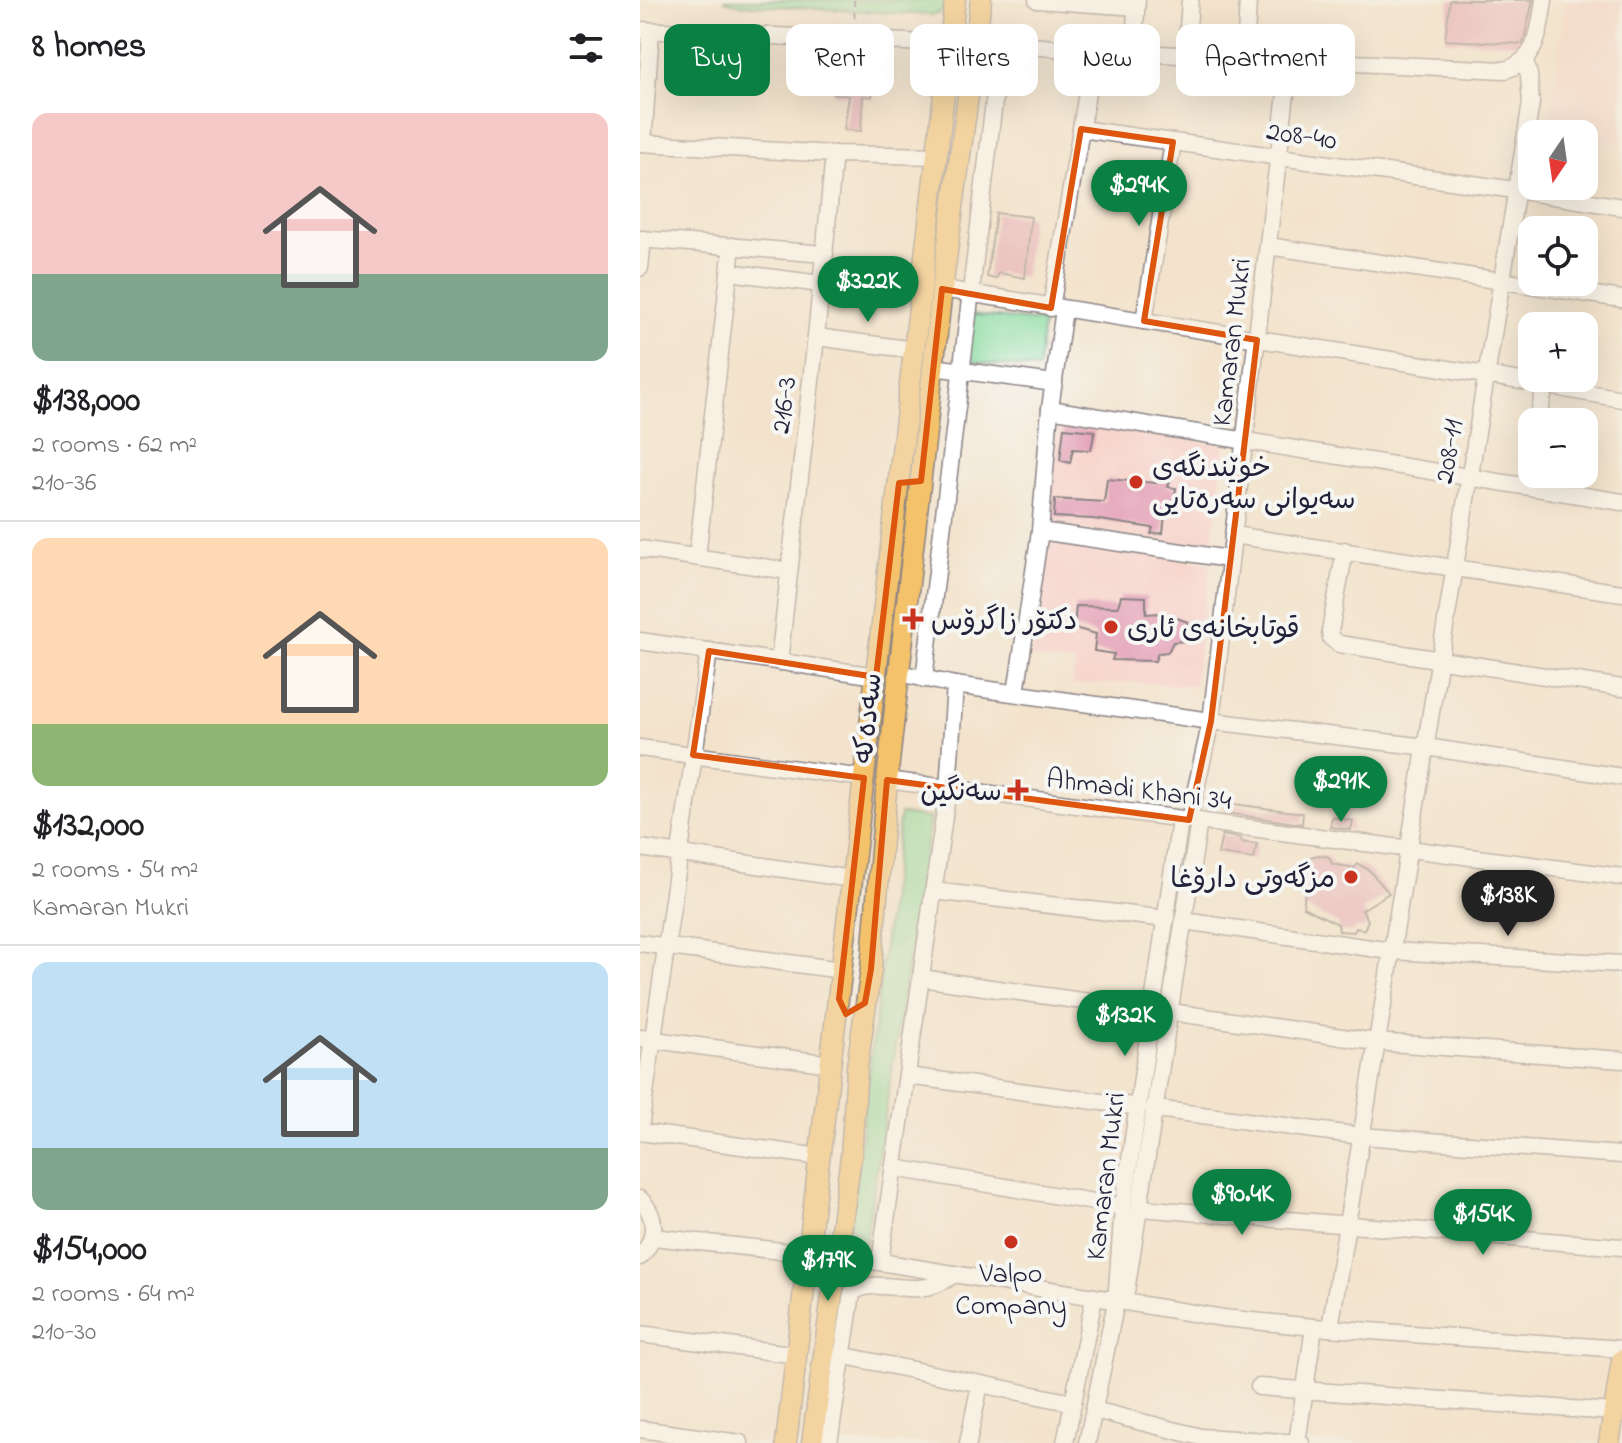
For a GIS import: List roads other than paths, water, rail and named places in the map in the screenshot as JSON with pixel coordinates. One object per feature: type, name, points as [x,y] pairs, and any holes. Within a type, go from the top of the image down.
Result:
[{"type":"main road","name":"سەدەکە","points":[[952,24],[955,0]]},
{"type":"main road","name":"سەدەکە","points":[[978,24],[981,0]]},
{"type":"main road","name":"سەدەکە","points":[[812,1443],[839,1257],[851,1156],[858,1056],[871,969],[899,673],[910,484],[903,452],[943,96]]},
{"type":"main road","name":"سەدەکە","points":[[786,1443],[876,676],[910,484],[924,452],[969,96]]},
{"type":"main road","points":[[903,452],[924,452]]},
{"type":"main road","points":[[839,999],[843,1011],[849,1015],[856,1013],[865,1003]]},
{"type":"main road","points":[[831,1058],[840,1041],[845,1040],[853,1043],[858,1056]]},
{"type":"main road","points":[[1609,1443],[1622,1360]]},
{"type":"main road","points":[[791,1406],[817,1410]]},
{"type":"street","points":[[1037,0],[1137,4],[1135,24]]},
{"type":"street","points":[[1188,24],[1190,0]]},
{"type":"street","points":[[1247,24],[1248,0]]},
{"type":"street","points":[[1355,64],[1494,71],[1516,67],[1525,61],[1537,43],[1544,0]]},
{"type":"street","points":[[910,42],[645,31],[642,143],[834,154],[937,156]]},
{"type":"street","name":"208-11","points":[[1298,1443],[1305,1390],[1347,1226],[1441,660],[1531,103],[1525,61]]},
{"type":"street","points":[[924,679],[994,96]]},
{"type":"street","points":[[1016,693],[1040,531],[1058,308],[1086,96]]},
{"type":"street","name":"Kamaran Mukri","points":[[1120,1303],[1123,1207],[1166,919],[1211,721],[1286,96]]},
{"type":"street","name":"208-40","points":[[1081,129],[1622,207]]},
{"type":"street","points":[[1144,321],[1173,142]]},
{"type":"street","name":"216-3","points":[[779,662],[834,154]]},
{"type":"street","points":[[640,268],[642,239],[825,254]]},
{"type":"street","points":[[697,557],[732,246]]},
{"type":"street","points":[[1268,246],[1622,299]]},
{"type":"street","points":[[729,272],[821,284]]},
{"type":"street","points":[[942,289],[1518,382]]},
{"type":"street","points":[[816,337],[915,350]]},
{"type":"street","points":[[933,367],[1054,383]]},
{"type":"street","points":[[1577,392],[1622,399]]},
{"type":"street","points":[[1050,409],[1622,502]]},
{"type":"street","points":[[1040,531],[1229,559]]},
{"type":"street","points":[[1233,535],[1622,593]]},
{"type":"street","points":[[640,549],[789,571]]},
{"type":"street","points":[[1345,550],[1331,624],[1331,638],[1339,644],[1622,688]]},
{"type":"street","points":[[640,641],[876,676]]},
{"type":"street","points":[[709,651],[666,947],[646,1039],[640,1130],[820,1157]]},
{"type":"street","points":[[899,673],[955,685],[1426,747],[1622,777]]},
{"type":"street","points":[[880,1262],[948,789],[955,685]]},
{"type":"street","points":[[640,748],[864,778]]},
{"type":"street","name":"Ahmadi Khani 34","points":[[887,780],[1622,877]]},
{"type":"street","name":"Kamaran Mukri","points":[[1087,1443],[1140,1208],[1184,921],[1189,820]]},
{"type":"street","points":[[640,848],[852,879]]},
{"type":"street","points":[[934,891],[1166,919]]},
{"type":"street","points":[[1184,921],[1391,951],[1622,964]]},
{"type":"street","points":[[640,943],[841,970]]},
{"type":"street","points":[[921,978],[1152,1011]]},
{"type":"street","points":[[1171,1012],[1376,1042],[1622,1060]]},
{"type":"street","points":[[646,1039],[831,1058]]},
{"type":"street","points":[[1144,1068],[1162,1070]]},
{"type":"street","points":[[907,1076],[1139,1107]]},
{"type":"street","points":[[1156,1109],[1361,1136],[1622,1155]]},
{"type":"street","points":[[895,1168],[1123,1207]]},
{"type":"street","points":[[640,1199],[652,1216],[653,1237],[640,1257]]},
{"type":"street","points":[[1140,1208],[1622,1247]]},
{"type":"street","points":[[653,1237],[809,1254]]},
{"type":"street","points":[[839,1257],[1223,1318],[1622,1349]]},
{"type":"street","points":[[829,1443],[840,1355],[850,1297],[855,1290],[867,1286],[920,1288],[939,1283],[955,1274]]},
{"type":"street","name":"Kamaran Mukri","points":[[1065,1443],[1094,1298]]},
{"type":"street","points":[[640,1334],[797,1355]]},
{"type":"street","points":[[840,1355],[1073,1403]]},
{"type":"street","points":[[968,1443],[980,1384]]},
{"type":"street","points":[[1259,1387],[1614,1412]]},
{"type":"street","points":[[1094,1410],[1201,1437],[1298,1443]]},
{"type":"street","points":[[640,1429],[740,1443]]},
{"type":"place","name":"خوێندنگەی سەیوانی سەرەتایی","points":[[1136,482]]},
{"type":"place","name":"دکتۆر زاگرۆس","points":[[913,619]]},
{"type":"place","name":"قوتابخانەی ئاری","points":[[1111,627]]},
{"type":"place","name":"سەنگین","points":[[1018,790]]},
{"type":"place","name":"مزگەوتی دارۆغا","points":[[1351,877]]},
{"type":"place","name":"Valpo Company","points":[[1011,1242]]}]
